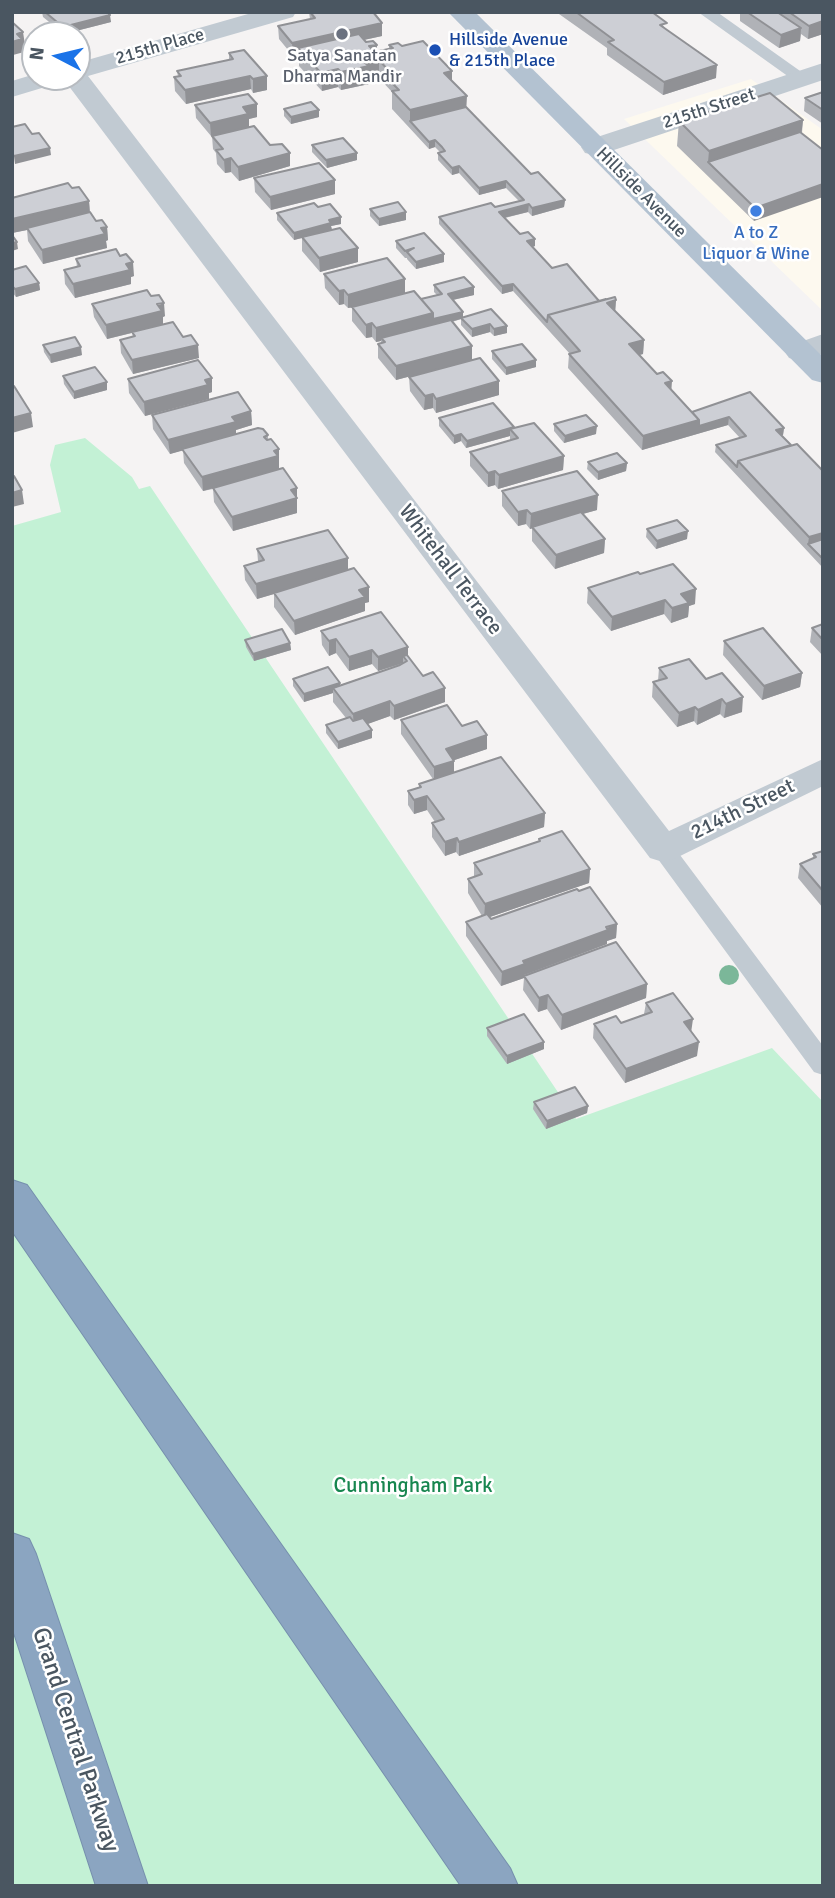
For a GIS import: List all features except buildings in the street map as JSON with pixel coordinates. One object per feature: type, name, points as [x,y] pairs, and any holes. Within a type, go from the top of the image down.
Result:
[{"type":"highway","points":[[12,1197],[492,1886]]},
{"type":"highway","name":"Grand Central Parkway","points":[[12,1554],[122,1886]]},
{"type":"main road","name":"Hillside Avenue","points":[[460,12],[595,147],[811,348],[823,374]]},
{"type":"street","name":"215th Place","points":[[91,67],[284,12]]},
{"type":"street","name":"215th Street","points":[[595,147],[812,75]]},
{"type":"street","name":"Whitehall Terrace","points":[[86,91],[663,849]]},
{"type":"street","name":"214th Street","points":[[663,849],[823,771]]},
{"type":"lane","points":[[705,12],[812,75]]},
{"type":"lane","name":"Whitehall Terrace","points":[[663,849],[823,1065]]},
{"type":"shaded area","points":[[751,79],[823,130],[823,311],[624,119]]},
{"type":"green space","name":"Cunningham Park","points":[[85,438],[132,477],[139,489],[150,486],[576,1119],[772,1048],[823,1102],[823,1886],[12,1886],[12,526],[61,512],[50,465],[55,445]]},
{"type":"place","name":"Satya Sanatan Dharma Mandir","points":[[342,34]]},
{"type":"place","name":"Hillside Avenue & 215th Place","points":[[435,50]]},
{"type":"place","name":"A to Z Liquor & Wine","points":[[756,211]]}]
